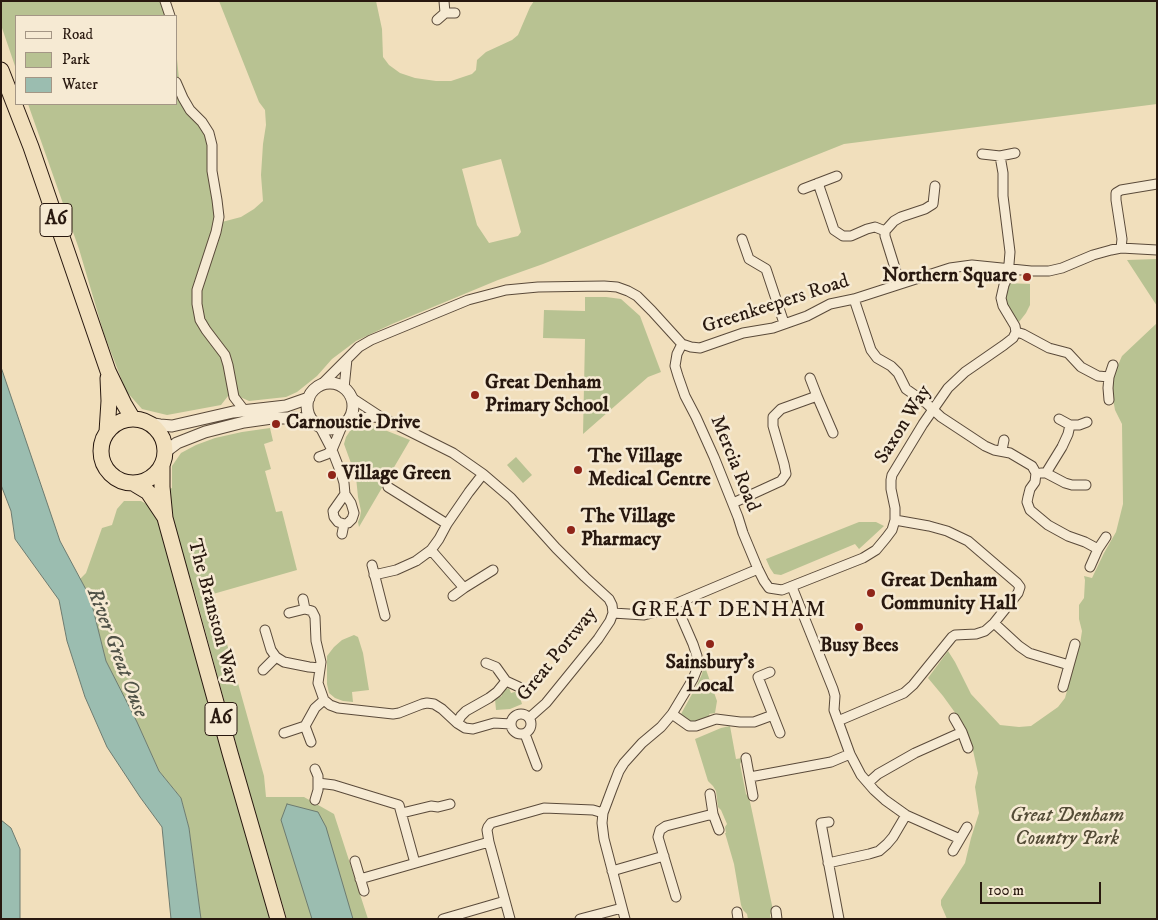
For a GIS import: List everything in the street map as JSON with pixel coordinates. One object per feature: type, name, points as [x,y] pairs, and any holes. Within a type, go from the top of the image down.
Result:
[{"type":"highway","name":"A6","points":[[1,70],[31,147],[108,371],[124,404],[141,421]]},
{"type":"highway","name":"A6","points":[[106,432],[109,401],[108,371]]},
{"type":"highway","points":[[123,420],[141,421],[155,428],[164,443],[163,458],[155,474],[145,481],[133,483],[123,482],[114,477],[102,461],[100,451],[106,432],[123,420]]},
{"type":"highway","name":"The Branston Way","points":[[163,458],[162,487],[165,518],[278,919]]},
{"type":"highway","name":"The Branston Way","points":[[133,483],[148,492],[165,518]]},
{"type":"street","points":[[165,1],[170,15]]},
{"type":"street","points":[[444,1],[445,14]]},
{"type":"street","points":[[437,20],[445,14],[455,13]]},
{"type":"street","points":[[178,87],[190,110],[202,122],[209,133],[212,145],[213,185],[219,216],[198,290],[197,304],[200,320],[225,355],[234,397],[244,410]]},
{"type":"street","points":[[982,154],[1000,156],[1015,153]]},
{"type":"street","points":[[1000,156],[1010,252],[1008,276],[1002,298],[1003,306],[1015,326],[1016,332],[1049,348],[1068,354],[1081,367],[1098,376],[1109,378]]},
{"type":"street","points":[[803,189],[837,176]]},
{"type":"street","points":[[818,183],[834,230],[843,236],[851,236],[867,228],[875,227],[885,231]]},
{"type":"street","points":[[1121,248],[1122,239],[1116,193],[1121,190],[1157,184]]},
{"type":"street","points":[[900,284],[885,231],[894,221],[901,217],[926,209],[933,204],[935,186]]},
{"type":"street","points":[[742,239],[749,259],[766,270],[784,324]]},
{"type":"street","name":"Greenkeepers Road","points":[[321,385],[359,347],[371,340],[468,300],[506,290],[538,287],[617,287],[637,296],[682,344],[700,348],[743,333],[764,330],[784,324],[807,316],[830,304],[854,299],[960,266],[972,265],[1041,271],[1068,266],[1093,254],[1121,248],[1157,250]]},
{"type":"street","points":[[854,299],[870,350],[898,373],[906,389],[942,417],[985,446],[1010,453],[1032,466],[1036,473],[1035,482],[1030,489],[1027,502],[1030,510],[1048,525],[1098,549]]},
{"type":"street","name":"Saxon Way","points":[[895,520],[895,508],[891,489],[892,475],[911,443],[948,388],[965,372],[1013,338],[1016,332]]},
{"type":"street","name":"Mercia Road","points":[[682,344],[677,354],[675,366],[678,376],[685,396],[696,416],[733,503],[758,569]]},
{"type":"street","points":[[344,388],[348,359]]},
{"type":"street","points":[[1109,400],[1109,378],[1113,365]]},
{"type":"street","points":[[810,378],[833,433]]},
{"type":"street","points":[[319,458],[332,450],[353,412],[352,398],[349,392],[337,384],[329,383],[313,390],[307,406],[308,414],[316,423],[332,450],[344,483],[345,494],[351,503],[354,513],[352,519],[344,524],[338,522],[334,517],[333,511],[345,494]]},
{"type":"street","points":[[733,503],[781,481],[786,474],[773,426],[773,417],[780,409],[817,396]]},
{"type":"street","points":[[226,413],[234,397]]},
{"type":"street","points":[[141,421],[172,426],[226,413],[286,406],[309,398]]},
{"type":"street","points":[[352,398],[381,417],[453,453],[483,474],[511,498],[556,548],[610,599],[613,613],[644,615],[676,605],[758,569],[769,588],[782,590],[792,587],[863,558],[876,550],[892,530],[895,520],[947,531],[968,541],[1017,583],[1020,587],[1018,593],[994,624],[985,631],[976,634],[955,635],[904,693],[838,721]]},
{"type":"street","points":[[163,458],[177,443],[204,432],[244,422],[272,418],[294,418],[316,423],[327,429],[334,429],[346,422],[381,417]]},
{"type":"street","points":[[1059,419],[1070,425],[1079,425],[1086,422]]},
{"type":"street","points":[[1046,473],[1062,447],[1070,425]]},
{"type":"street","points":[[1002,450],[1004,440]]},
{"type":"street","points":[[1036,473],[1046,473],[1072,485],[1086,486]]},
{"type":"street","points":[[374,575],[396,570],[416,561],[431,550],[483,474]]},
{"type":"street","points":[[388,487],[447,524]]},
{"type":"street","points":[[397,505],[402,497]]},
{"type":"street","points":[[342,534],[344,524]]},
{"type":"street","points":[[1090,567],[1106,537]]},
{"type":"street","points":[[431,550],[464,588]]},
{"type":"street","points":[[372,565],[385,616]]},
{"type":"street","points":[[453,596],[493,570]]},
{"type":"street","points":[[792,587],[833,689],[835,696],[834,710],[856,766],[868,783],[885,800],[906,815],[960,839]]},
{"type":"street","points":[[303,599],[305,609]]},
{"type":"street","points":[[625,919],[604,838],[603,813],[624,763],[672,714],[693,679],[697,662],[693,644],[676,605]]},
{"type":"street","points":[[288,613],[305,609],[312,611],[315,617],[316,641],[320,656],[318,683],[324,700],[338,708],[393,714],[428,703],[442,709],[457,723],[466,711],[489,698],[506,681]]},
{"type":"street","name":"Great Portway","points":[[529,718],[546,702],[598,639],[613,613]]},
{"type":"street","points":[[994,624],[1029,653],[1069,665]]},
{"type":"street","points":[[265,630],[271,650],[276,657],[284,662],[320,668]]},
{"type":"street","points":[[1063,688],[1075,644]]},
{"type":"street","points":[[263,670],[276,657]]},
{"type":"street","points":[[486,662],[496,667],[506,681],[519,687]]},
{"type":"street","points":[[770,672],[758,677],[780,733]]},
{"type":"street","points":[[284,733],[305,726],[315,708],[324,700]]},
{"type":"street","points":[[672,714],[689,726],[696,726],[716,719],[754,722],[773,715]]},
{"type":"street","points":[[523,715],[529,718],[531,727],[525,734],[518,734],[511,724],[516,716],[523,715]]},
{"type":"street","points":[[954,718],[968,748]]},
{"type":"street","name":"Great Portway","points":[[457,723],[465,728],[473,729],[494,723],[511,724]]},
{"type":"street","points":[[305,726],[311,742]]},
{"type":"street","points":[[868,783],[878,774],[915,752],[962,732]]},
{"type":"street","points":[[525,734],[537,766]]},
{"type":"street","points":[[750,777],[831,762],[850,754]]},
{"type":"street","points":[[746,758],[753,796]]},
{"type":"street","points":[[315,769],[318,783],[315,800]]},
{"type":"street","points":[[318,783],[334,784],[400,805],[415,863]]},
{"type":"street","points":[[710,794],[719,830]]},
{"type":"street","points":[[402,813],[431,806],[438,808],[450,804]]},
{"type":"street","points":[[510,919],[489,842],[487,830],[491,823],[544,808],[593,810],[603,813]]},
{"type":"street","points":[[676,897],[658,837],[660,830],[666,826],[714,814]]},
{"type":"street","points":[[828,863],[880,851],[888,844],[906,815]]},
{"type":"street","points":[[829,822],[820,824],[839,919]]},
{"type":"street","points":[[953,851],[967,827]]},
{"type":"street","points":[[360,879],[489,842]]},
{"type":"street","points":[[612,871],[664,856]]},
{"type":"street","points":[[355,861],[364,891]]},
{"type":"street","points":[[443,919],[505,901]]},
{"type":"street","points":[[580,919],[622,908]]},
{"type":"green space","points":[[1,1],[169,1],[174,15],[15,15],[15,66],[1,25]]},
{"type":"green space","points":[[219,1],[376,1],[382,29],[383,57],[389,65],[400,73],[415,78],[451,81],[472,74],[476,70],[477,60],[486,52],[512,40],[518,35],[534,1],[1157,1],[1157,104],[844,144],[543,264],[498,280],[392,324],[356,341],[332,359],[317,376],[297,392],[286,397],[249,401],[238,396],[228,396],[221,405],[167,415],[142,409],[126,391],[104,334],[79,249],[28,105],[178,105],[178,69],[179,79],[192,107],[209,127],[222,222],[241,217],[263,201],[261,175],[266,125],[265,110],[259,102]],"holes":[[[501,159],[521,232],[518,236],[489,243],[477,225],[462,169]]]},
{"type":"green space","points":[[1157,259],[1157,306],[1127,260]]},
{"type":"green space","points":[[1008,283],[1030,284],[1030,305],[1019,322],[1007,304]]},
{"type":"green space","points":[[585,297],[621,299],[640,316],[661,372],[648,377],[583,434],[585,339],[543,338],[544,310],[585,311]]},
{"type":"green space","name":"Great Denham Country Park","points":[[1157,323],[1157,919],[947,919],[941,905],[941,900],[965,863],[979,813],[975,787],[978,773],[972,746],[964,725],[928,678],[948,651],[971,694],[1000,725],[1031,726],[1058,707],[1065,698],[1080,644],[1082,631],[1079,619],[1079,605],[1084,598],[1084,576],[1092,578],[1116,532],[1123,504],[1122,424],[1115,410],[1112,393],[1114,374],[1122,356]]},
{"type":"green space","points":[[363,424],[372,425],[410,440],[359,527],[358,522],[361,511],[356,477],[344,444],[350,431]]},
{"type":"green space","points":[[270,428],[273,441],[264,444],[271,469],[265,471],[276,512],[282,511],[297,570],[213,594],[264,776],[266,797],[304,797],[334,814],[368,919],[287,919],[251,799],[171,511],[167,490],[172,488],[172,466],[181,453],[215,438]]},
{"type":"green space","points":[[516,457],[532,475],[523,483],[507,465]]},
{"type":"green space","points":[[124,501],[141,501],[155,509],[273,919],[201,919],[189,828],[181,798],[159,771],[106,661],[90,597],[80,579],[86,573],[102,528],[112,525],[117,509]]},
{"type":"green space","points":[[859,522],[876,522],[884,526],[859,549],[855,544],[781,575],[774,574],[770,568],[766,559]]},
{"type":"green space","points":[[354,635],[358,637],[363,653],[369,690],[352,692],[353,702],[335,698],[329,693],[327,684],[327,656],[342,640]]},
{"type":"green space","points":[[704,664],[717,701],[715,713],[709,714],[710,717],[693,723],[681,714],[697,685]]},
{"type":"green space","points":[[509,688],[511,693],[518,691],[522,704],[510,709],[496,710],[495,699],[502,696],[501,691]]},
{"type":"green space","points":[[730,726],[736,759],[742,758],[740,764],[746,794],[749,797],[773,910],[770,915],[771,919],[748,919],[747,914],[743,910],[734,864],[725,833],[727,824],[718,807],[716,791],[708,781],[695,739]]},
{"type":"water","name":"River Great Ouse","points":[[1,367],[60,541],[90,597],[106,661],[159,771],[181,798],[189,828],[201,919],[171,919],[162,827],[107,747],[85,697],[67,641],[59,600],[15,539],[11,511],[1,485]]},
{"type":"water","points":[[287,804],[318,812],[326,827],[353,919],[312,919],[281,820]]},
{"type":"water","points":[[1,820],[11,828],[20,849],[20,919],[1,919]]},
{"type":"place","name":"Northern Square","points":[[1027,277]]},
{"type":"place","name":"Great Denham Primary School","points":[[475,395]]},
{"type":"place","name":"Carnoustie Drive","points":[[276,424]]},
{"type":"place","name":"The Village Medical Centre","points":[[578,470]]},
{"type":"place","name":"Village Green","points":[[332,475]]},
{"type":"place","name":"The Village Pharmacy","points":[[571,530]]},
{"type":"place","name":"Great Denham Community Hall","points":[[871,593]]},
{"type":"place","name":"Busy Bees","points":[[859,627]]},
{"type":"place","name":"Sainsbury's Local","points":[[710,644]]},
{"type":"district","name":"GREAT DENHAM","points":[[729,611]]}]
